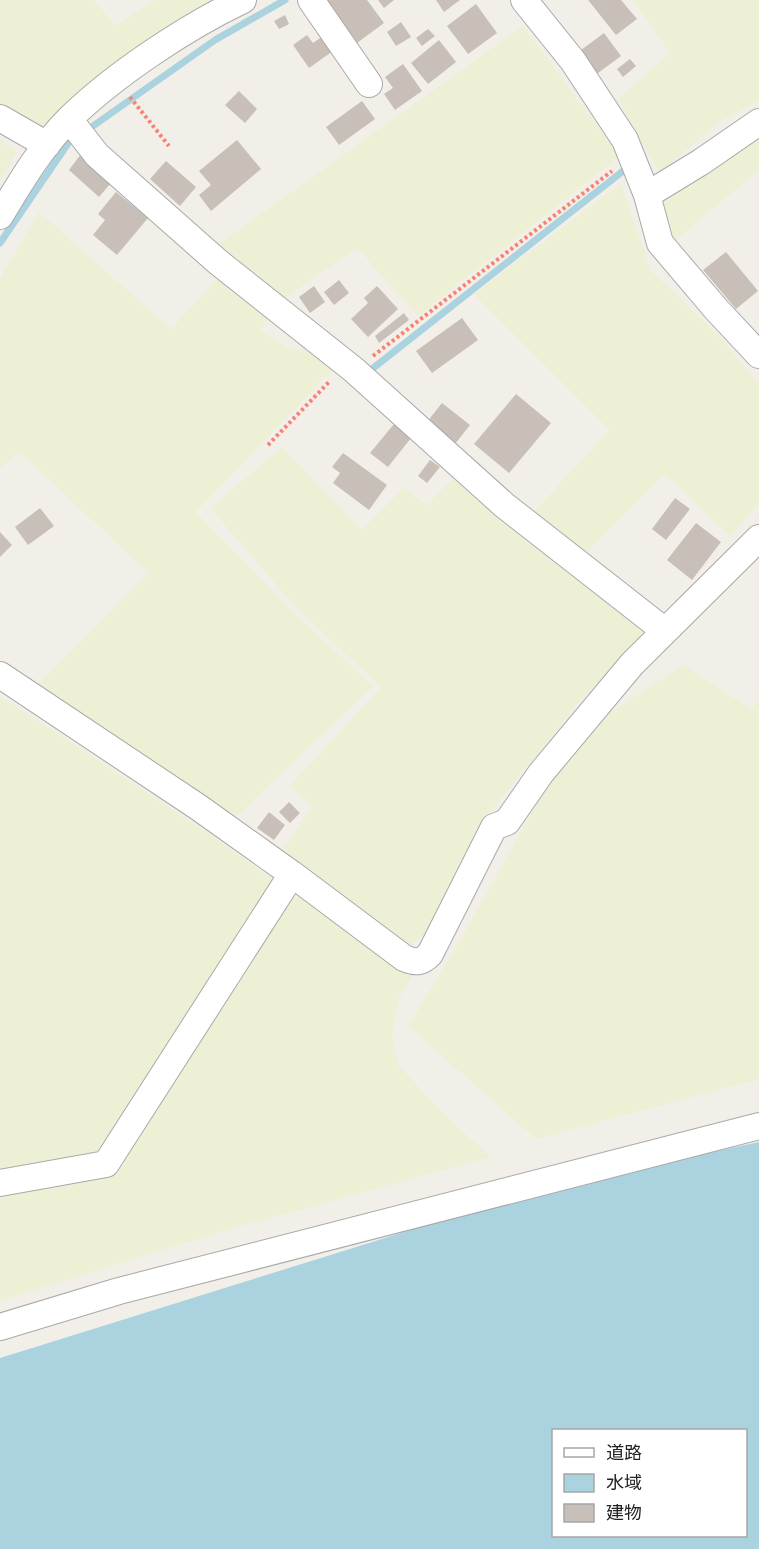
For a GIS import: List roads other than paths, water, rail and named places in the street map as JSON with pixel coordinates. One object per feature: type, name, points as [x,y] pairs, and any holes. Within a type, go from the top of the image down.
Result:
[{"type":"street","points":[[0,216],[47,145],[69,120],[116,79],[169,42],[217,12],[243,0]]},
{"type":"street","points":[[311,0],[369,84]]},
{"type":"street","points":[[524,0],[573,61],[626,140],[647,195],[660,243],[759,355]]},
{"type":"street","points":[[0,118],[47,145]]},
{"type":"street","points":[[69,120],[97,155],[218,262],[350,367],[504,505],[665,631]]},
{"type":"street","points":[[647,195],[701,162],[759,122]]},
{"type":"street","points":[[0,675],[198,807],[404,958],[414,962],[422,961],[430,954],[494,827],[507,822],[541,773],[632,664],[759,538]]},
{"type":"street","points":[[0,1183],[106,1164],[292,874]]},
{"type":"street","points":[[0,1327],[119,1291],[759,1126]]},
{"type":"water","points":[[759,1142],[759,1549],[0,1549],[0,1358],[552,1186]]},
{"type":"waterway","points":[[93,126],[215,40],[285,0]]},
{"type":"waterway","points":[[0,243],[69,142]]},
{"type":"waterway","points":[[372,369],[623,171]]}]
